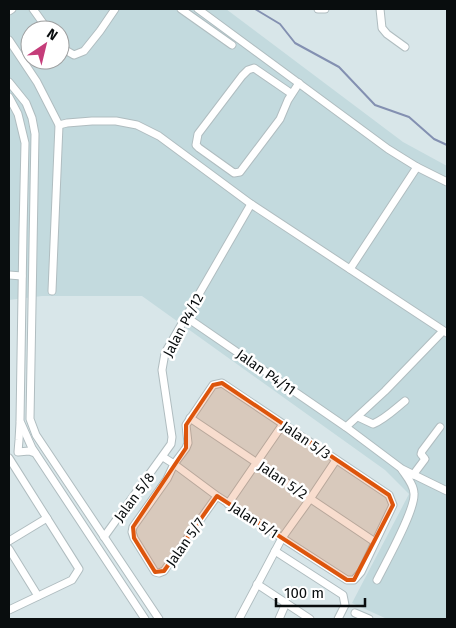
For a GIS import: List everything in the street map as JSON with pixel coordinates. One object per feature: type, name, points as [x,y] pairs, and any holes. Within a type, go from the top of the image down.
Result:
[{"type":"street","points":[[33,9],[41,20]]},
{"type":"street","points":[[70,53],[74,55],[84,50],[115,9]]},
{"type":"street","points":[[181,9],[232,45]]},
{"type":"street","points":[[198,9],[388,149],[417,167],[447,182]]},
{"type":"street","points":[[318,9],[325,9]]},
{"type":"street","points":[[380,9],[382,28],[405,47]]},
{"type":"street","points":[[9,40],[37,82],[58,125],[52,291]]},
{"type":"street","points":[[292,94],[254,68],[248,70],[198,134],[196,145],[234,173],[240,172],[280,119],[299,83]]},
{"type":"street","points":[[9,82],[26,103],[32,118],[35,134],[30,419],[38,438],[159,619]]},
{"type":"street","points":[[9,97],[18,114],[25,142],[18,452]]},
{"type":"street","points":[[58,125],[92,121],[116,121],[137,125],[159,136],[251,204],[445,332],[346,427]]},
{"type":"street","points":[[350,269],[417,167]]},
{"type":"street","name":"Jalan P4/12","points":[[163,457],[171,444],[172,437],[162,370],[165,353],[251,204]]},
{"type":"street","points":[[9,275],[22,276]]},
{"type":"street","name":"Jalan P4/11","points":[[186,317],[346,427],[402,469],[447,492]]},
{"type":"street","name":"Jalan 5/3","points":[[134,538],[132,527],[186,448],[188,443],[186,425],[213,385],[222,384],[389,495],[393,505],[361,572],[354,580],[347,580]]},
{"type":"street","points":[[358,417],[373,424],[383,420],[406,401]]},
{"type":"street","name":"Jalan 5/2","points":[[190,418],[375,542]]},
{"type":"street","points":[[20,421],[29,443],[145,619]]},
{"type":"street","points":[[228,504],[284,424]]},
{"type":"street","points":[[413,475],[425,458],[421,454],[422,451],[440,427]]},
{"type":"street","points":[[9,610],[72,580],[79,569],[9,458],[38,438]]},
{"type":"street","points":[[18,452],[29,451],[36,453]]},
{"type":"street","name":"Jalan 5/1","points":[[163,457],[216,496],[347,580]]},
{"type":"street","name":"Jalan 5/8","points":[[104,537],[163,457]]},
{"type":"street","points":[[239,619],[282,538],[336,460]]},
{"type":"street","points":[[377,580],[412,507],[414,494],[411,482],[402,469]]},
{"type":"street","name":"Jalan 5/7","points":[[134,538],[155,572],[164,571],[216,496]]},
{"type":"street","points":[[9,541],[47,518]]},
{"type":"street","points":[[9,549],[38,596]]},
{"type":"street","points":[[275,551],[343,595],[345,605],[338,619]]},
{"type":"street","points":[[257,584],[286,603],[298,616],[310,619]]},
{"type":"street","points":[[279,619],[286,603]]},
{"type":"street","points":[[354,613],[369,619]]},
{"type":"highlighted area","points":[[222,383],[389,495],[393,505],[354,580],[347,580],[217,496],[164,571],[155,572],[134,538],[133,527],[186,448],[186,425],[213,385]]},
{"type":"shaded area","points":[[9,9],[226,9],[403,142],[447,166],[447,619],[387,619],[352,603],[409,494],[385,470],[142,296],[42,296],[9,300]]},
{"type":"waterway","points":[[255,9],[280,24],[295,43],[339,67],[375,105],[409,117],[434,139],[447,145]]}]
